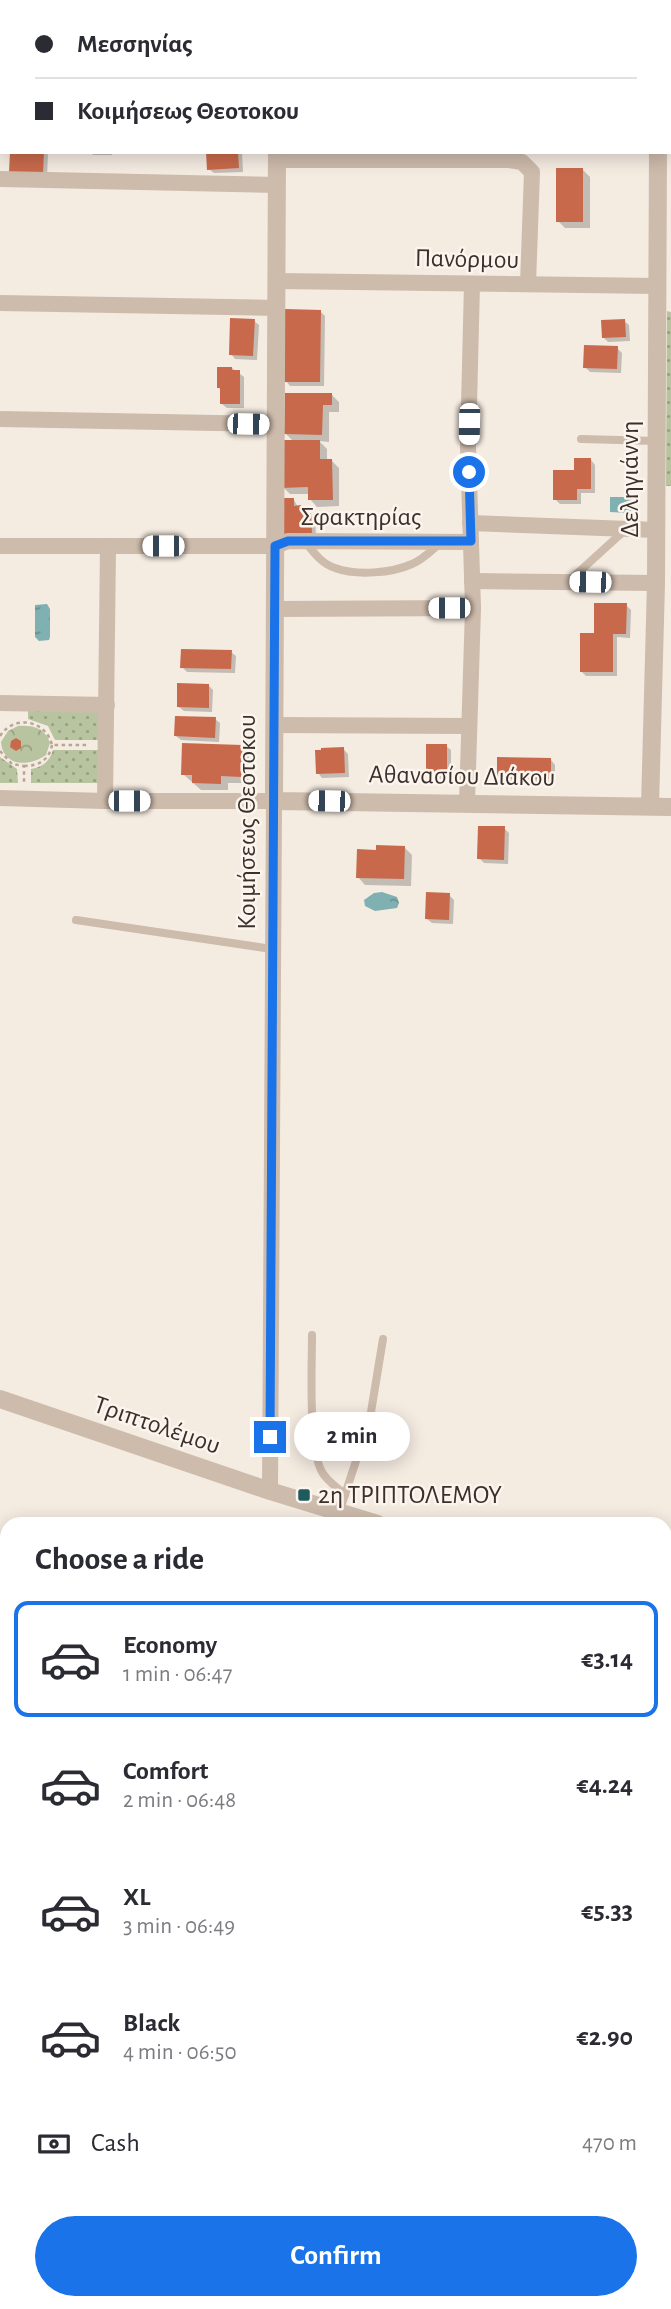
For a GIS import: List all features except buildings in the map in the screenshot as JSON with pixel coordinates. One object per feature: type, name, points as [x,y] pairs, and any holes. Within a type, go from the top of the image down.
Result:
[{"type":"street","name":"Δεληγιάννη","points":[[650,806],[656,530],[664,494],[657,441],[664,307],[657,286],[664,192],[658,154]]},
{"type":"street","points":[[277,156],[439,156],[522,162],[532,172],[528,284]]},
{"type":"street","name":"Κοιμήσεως Θεοτοκου","points":[[270,1491],[277,156]]},
{"type":"street","points":[[0,179],[277,185]]},
{"type":"street","name":"Πανόρμου","points":[[277,281],[657,286]]},
{"type":"street","points":[[467,802],[473,608],[468,446],[472,284]]},
{"type":"street","points":[[0,303],[276,308]]},
{"type":"street","points":[[0,419],[276,424]]},
{"type":"street","points":[[470,523],[656,530]]},
{"type":"street","name":"Σφακτηρίας","points":[[0,545],[275,546],[288,541],[471,541]]},
{"type":"street","points":[[105,801],[108,546]]},
{"type":"street","points":[[472,581],[656,583]]},
{"type":"street","points":[[275,609],[473,608]]},
{"type":"street","points":[[0,703],[107,705]]},
{"type":"street","points":[[274,725],[468,726]]},
{"type":"street","name":"Αθανασίου Διάκου","points":[[0,799],[467,802],[671,807]]},
{"type":"street","name":"Τριπτολέμου","points":[[0,1399],[343,1517]]},
{"type":"lane","points":[[581,439],[657,441]]},
{"type":"lane","points":[[568,582],[627,528]]},
{"type":"lane","points":[[304,541],[322,561],[336,569],[360,572],[395,570],[415,563],[443,541]]},
{"type":"lane","points":[[76,920],[272,949]]},
{"type":"lane","points":[[312,1335],[314,1442],[318,1462],[323,1475],[345,1496]]},
{"type":"lane","points":[[343,1517],[345,1496],[370,1418],[383,1339]]},
{"type":"path","points":[[0,736],[12,725],[31,723],[45,730],[52,745]]},
{"type":"path","points":[[52,745],[106,745]]},
{"type":"path","points":[[0,751],[12,764],[36,765],[45,759],[52,745]]},
{"type":"path","points":[[24,766],[24,799]]},
{"type":"green space","points":[[667,311],[671,312],[671,486],[666,486]]},
{"type":"green space","points":[[28,707],[99,708],[98,740],[55,740],[48,726],[28,719]]},
{"type":"green space","points":[[18,726],[33,727],[45,734],[50,743],[46,755],[25,763],[6,756],[1,742],[8,731]]},
{"type":"green space","points":[[53,750],[98,750],[98,783],[31,783],[31,769],[45,763]]},
{"type":"green space","points":[[0,757],[17,769],[18,783],[0,783]]},
{"type":"water","points":[[610,497],[636,497],[636,507],[629,513],[610,512]]},
{"type":"water","points":[[47,604],[50,609],[50,637],[49,640],[39,641],[35,637],[35,605]]},
{"type":"water","points":[[382,892],[397,897],[397,908],[375,911],[365,906],[364,900],[374,893]]},
{"type":"place","name":"2η ΤΡΙΠΤΟΛΕΜΟΥ","points":[[304,1495]]},
{"type":"route","points":[[270,1437],[275,546],[288,541],[471,541],[469,472]]}]
